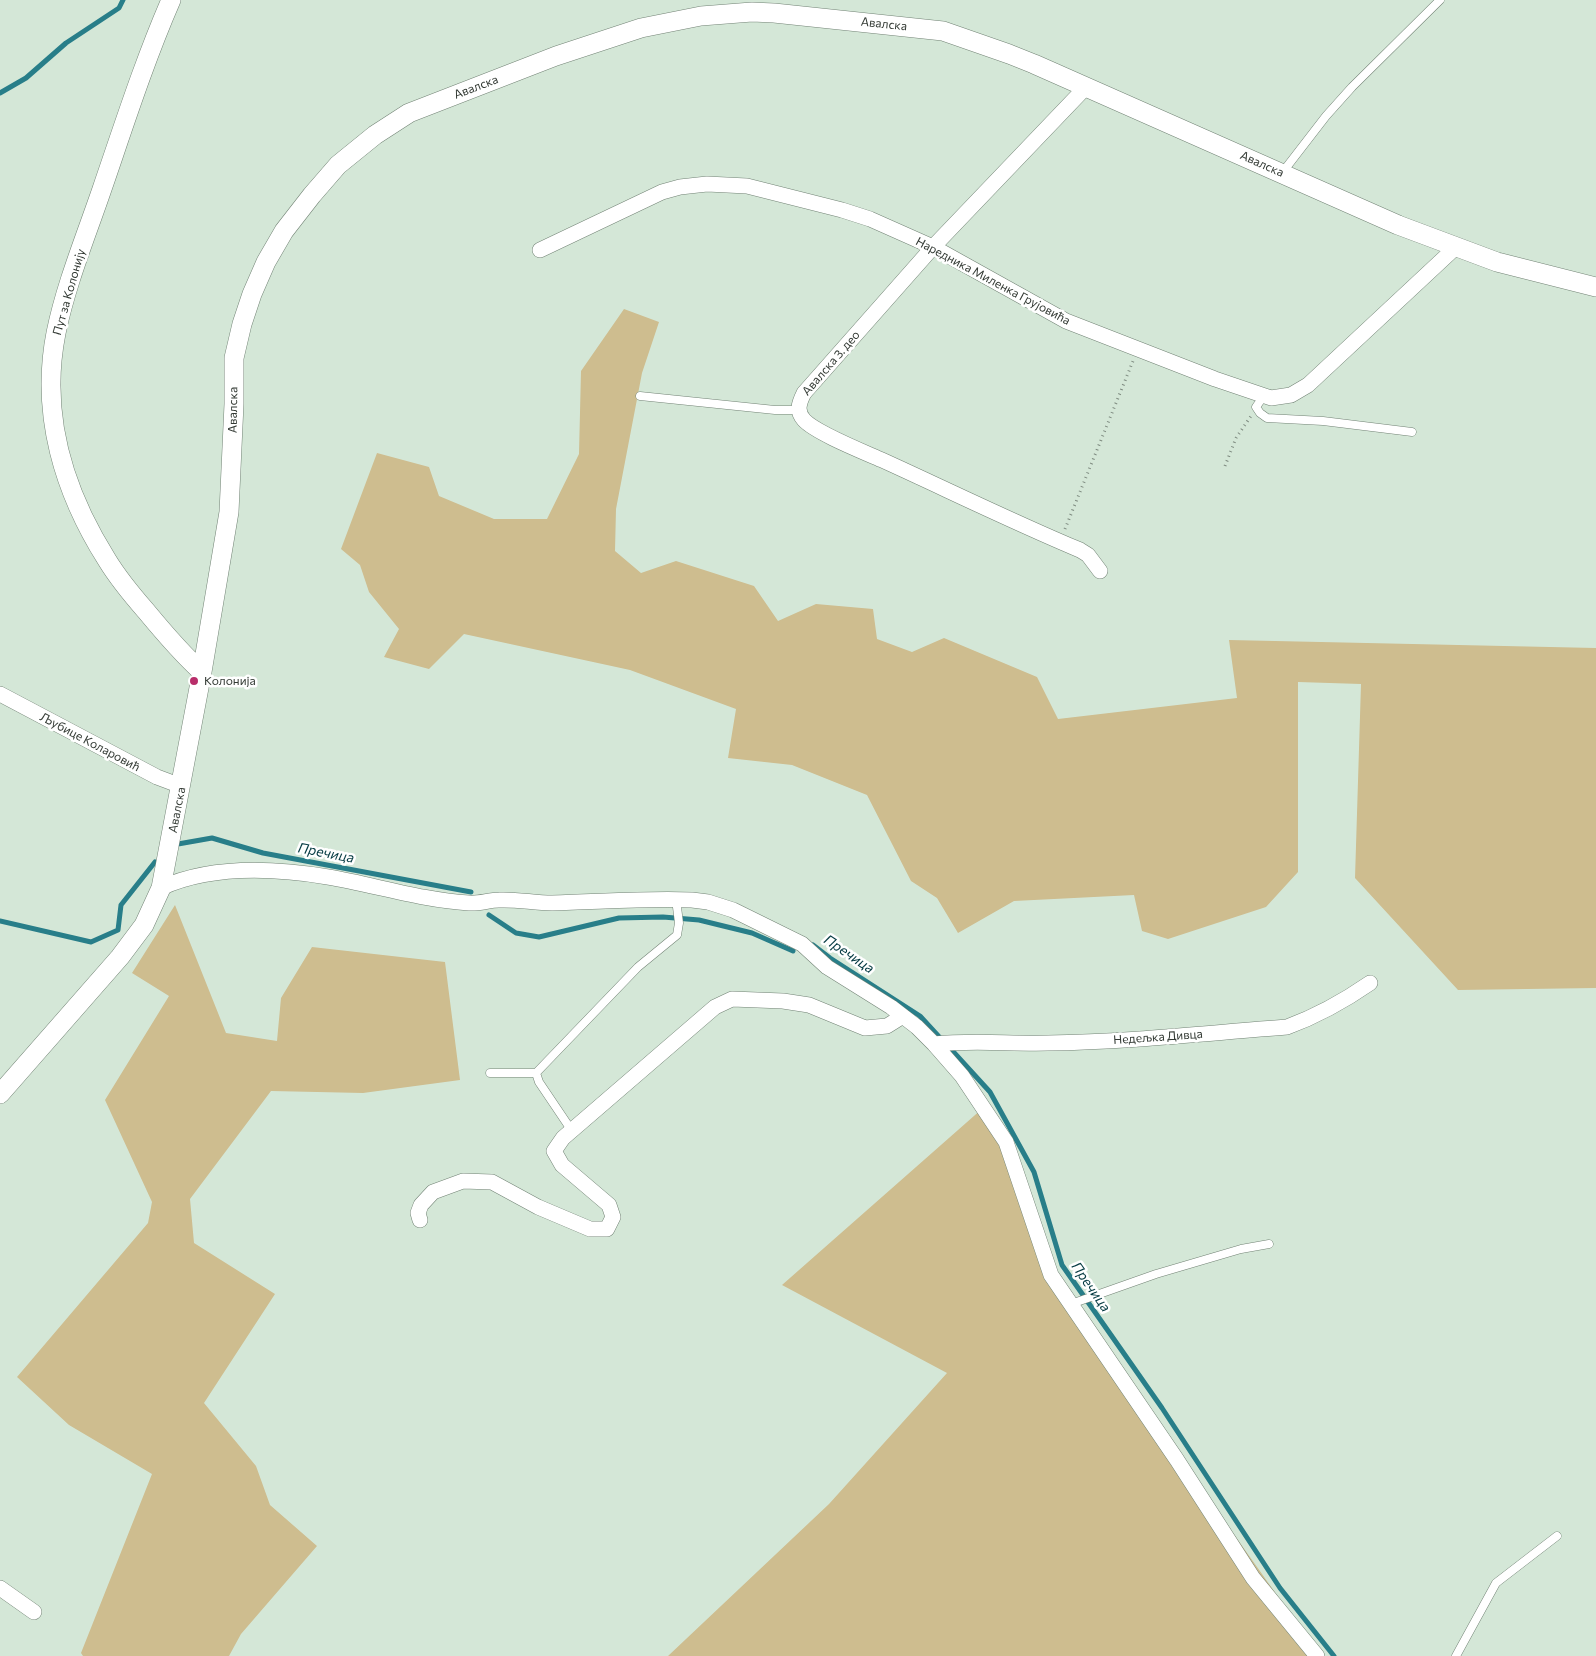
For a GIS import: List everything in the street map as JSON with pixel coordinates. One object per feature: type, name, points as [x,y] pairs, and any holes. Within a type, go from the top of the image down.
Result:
[{"type":"street","name":"Пут за Колонију","points":[[170,0],[151,49],[71,279],[56,333],[52,380],[52,415],[65,473],[107,561],[180,652],[202,672]]},
{"type":"street","name":"Авалска","points":[[0,1094],[120,957],[144,925],[161,888],[230,512],[234,358],[242,324],[252,294],[266,262],[284,231],[338,165],[375,135],[410,113],[556,56],[640,28],[701,16],[752,12],[791,14],[943,31],[1009,54],[1398,225],[1497,262],[1596,288]]},
{"type":"street","name":"Авалска 3. део","points":[[1086,87],[933,247],[804,393],[798,410],[804,420],[815,428],[1088,555],[1100,571]]},
{"type":"street","name":"Наредника Миленка Грујовића","points":[[540,250],[662,192],[680,187],[707,184],[746,186],[870,219],[933,247],[1066,321],[1137,348],[1260,402],[1291,395],[1308,385],[1456,247]]},
{"type":"street","name":"Љубице Коларовић","points":[[0,694],[157,778],[181,786]]},
{"type":"street","points":[[161,888],[178,880],[212,873],[251,870],[296,872],[329,877],[408,895],[471,904],[500,900],[549,903],[677,905],[708,902],[733,910],[802,944],[827,967],[917,1027],[935,1044],[962,1076],[1006,1142],[1051,1275],[1073,1303],[1177,1460],[1252,1578],[1318,1656]]},
{"type":"street","name":"Недељка Дивца","points":[[935,1044],[957,1042],[1047,1044],[1094,1042],[1287,1027],[1304,1021],[1343,1001],[1370,984]]},
{"type":"street","points":[[420,1220],[418,1212],[421,1205],[433,1192],[463,1182],[492,1182],[538,1206],[590,1229],[607,1230],[613,1217],[609,1205],[562,1165],[554,1150],[563,1138],[715,1007],[732,999],[783,1001],[809,1005],[865,1028],[887,1026],[903,1016]]},
{"type":"street","points":[[0,1588],[34,1612]]},
{"type":"lane","points":[[1282,173],[1326,116],[1352,87],[1440,0]]},
{"type":"lane","points":[[640,396],[775,410],[798,410]]},
{"type":"lane","points":[[1260,402],[1260,413],[1267,418],[1323,421],[1412,432]]},
{"type":"lane","points":[[490,1073],[536,1073],[638,967],[678,935],[677,905]]},
{"type":"lane","points":[[536,1073],[538,1082],[572,1131]]},
{"type":"lane","points":[[1073,1303],[1156,1274],[1241,1249],[1270,1244]]},
{"type":"lane","points":[[1456,1656],[1496,1583],[1557,1536]]},
{"type":"path","points":[[1060,542],[1137,348]]},
{"type":"path","points":[[1225,466],[1236,438],[1260,402]]},
{"type":"shaded area","points":[[624,309],[659,322],[642,373],[616,509],[615,551],[641,573],[676,561],[754,586],[778,621],[816,604],[873,609],[877,639],[912,652],[944,638],[1037,677],[1058,719],[1237,698],[1229,640],[1596,648],[1596,988],[1458,990],[1355,878],[1361,684],[1298,682],[1298,872],[1266,907],[1168,939],[1142,931],[1134,895],[1014,901],[958,933],[937,898],[911,881],[867,795],[792,765],[728,758],[736,709],[630,670],[464,634],[429,669],[384,657],[399,629],[369,592],[360,565],[341,549],[377,453],[429,467],[439,496],[494,519],[547,519],[579,454],[581,371]]},
{"type":"shaded area","points":[[175,905],[226,1033],[277,1041],[281,998],[312,947],[445,962],[460,1080],[363,1093],[271,1091],[190,1199],[194,1243],[275,1294],[204,1403],[256,1466],[270,1505],[317,1546],[241,1634],[229,1656],[83,1656],[81,1653],[152,1474],[69,1425],[17,1377],[148,1223],[152,1202],[105,1100],[169,996],[132,973]]},
{"type":"shaded area","points":[[983,1108],[1071,1304],[1320,1656],[668,1656],[829,1504],[947,1373],[782,1285]]},
{"type":"waterway","points":[[0,93],[26,78],[66,43],[119,8],[123,0]]},
{"type":"waterway","name":"Пречица","points":[[178,844],[212,838],[263,853],[471,892]]},
{"type":"waterway","name":"Пречица","points":[[0,921],[91,942],[118,930],[121,905],[155,862]]},
{"type":"waterway","name":"Пречица","points":[[489,915],[516,933],[539,937],[619,918],[663,917],[699,920],[752,933],[793,951]]},
{"type":"waterway","name":"Пречица","points":[[813,945],[920,1016],[942,1040]]},
{"type":"waterway","name":"Пречица","points":[[948,1046],[990,1092],[1034,1172],[1062,1265],[1162,1408],[1280,1588],[1334,1656]]},
{"type":"place","name":"Колонија","points":[[194,681]]}]
